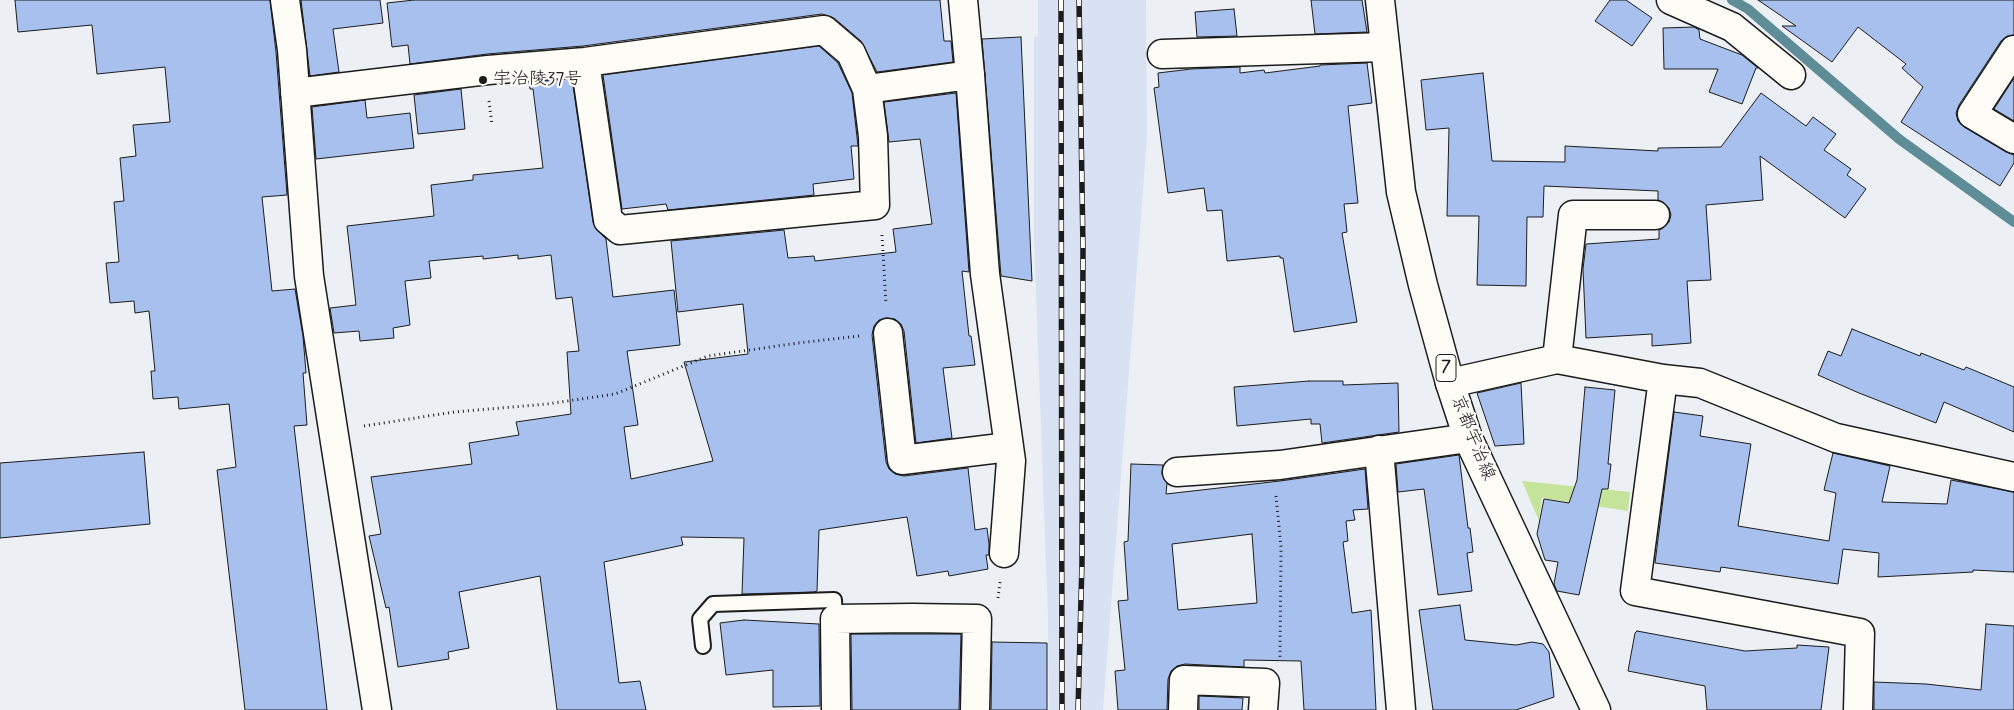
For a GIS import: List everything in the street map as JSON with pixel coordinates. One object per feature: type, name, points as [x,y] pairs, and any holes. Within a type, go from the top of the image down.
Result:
[{"type":"street","points":[[285,0],[296,93],[309,276],[377,710]]},
{"type":"street","points":[[963,0],[985,274],[1011,461],[1004,553]]},
{"type":"street","name":"京都宇治線","points":[[1380,0],[1401,192],[1423,285],[1450,383],[1468,438],[1596,710]]},
{"type":"street","points":[[1670,0],[1732,27],[1791,75]]},
{"type":"street","points":[[296,93],[488,70],[585,62],[824,30],[851,53],[867,89],[873,136],[875,205],[620,230],[608,220],[585,62]]},
{"type":"street","points":[[1162,54],[1385,47]]},
{"type":"street","points":[[2014,50],[1972,114],[2014,139]]},
{"type":"street","points":[[867,89],[970,75]]},
{"type":"street","points":[[1556,360],[1573,216],[1655,215]]},
{"type":"street","points":[[888,333],[902,460],[1009,447]]},
{"type":"street","points":[[1450,383],[1556,360],[1663,379],[1700,383],[1836,438],[2014,477]]},
{"type":"street","points":[[1663,379],[1635,591],[1860,633],[1858,710]]},
{"type":"street","points":[[1177,472],[1273,465],[1468,438]]},
{"type":"street","points":[[1379,450],[1400,710]]},
{"type":"street","points":[[836,710],[835,619],[912,618],[977,619],[975,710]]},
{"type":"street","points":[[1183,710],[1184,680],[1264,683],[1263,710]]},
{"type":"lane","points":[[702,646],[700,619],[713,604],[834,600],[835,619]]},
{"type":"path","points":[[334,434],[350,428],[454,412],[547,404],[615,394],[708,356],[798,342],[888,333],[880,216],[875,205]]},
{"type":"path","points":[[1264,683],[1280,657],[1281,547],[1273,465]]},
{"type":"path","points":[[977,619],[997,608],[1004,553]]},
{"type":"shaded area","points":[[1038,0],[1146,0],[1147,138],[1103,710],[1049,710],[1048,618],[1034,240],[1034,37],[1038,36]]},
{"type":"green space","points":[[1522,481],[1630,492],[1628,511],[1542,498],[1539,521]]},
{"type":"building","points":[[15,0],[270,0],[287,195],[262,197],[272,291],[295,289],[303,336],[306,373],[303,373],[307,425],[294,426],[327,710],[245,710],[217,470],[236,467],[229,404],[179,409],[178,397],[153,399],[151,371],[155,371],[149,311],[135,313],[134,301],[110,303],[106,263],[119,262],[114,202],[124,201],[120,158],[136,156],[133,125],[170,122],[165,67],[97,74],[92,25],[18,32]]},
{"type":"building","points":[[301,0],[380,0],[383,23],[333,29],[339,72],[310,76]]},
{"type":"building","points":[[414,0],[940,0],[944,41],[951,41],[953,62],[877,72],[861,41],[834,18],[822,14],[583,46],[487,54],[410,64],[408,45],[392,47],[387,3]]},
{"type":"building","points":[[1311,0],[1362,0],[1367,32],[1315,34]]},
{"type":"building","points":[[1610,0],[1626,0],[1652,18],[1632,46],[1595,21]]},
{"type":"building","points":[[1758,0],[2014,0],[2014,35],[2007,36],[2001,41],[1959,105],[1956,113],[1958,121],[1964,127],[2014,155],[2014,163],[2000,186],[1901,122],[1923,87],[1902,68],[1906,64],[1858,27],[1832,62],[1782,26],[1796,26]]},
{"type":"building","points":[[1234,9],[1237,36],[1197,37],[1195,12]]},
{"type":"building","points":[[1694,27],[1699,30],[1700,39],[1742,55],[1758,68],[1756,68],[1742,104],[1709,92],[1718,69],[1664,69],[1663,28]]},
{"type":"building","points":[[1021,37],[1032,281],[1001,276],[982,39]]},
{"type":"building","points":[[819,46],[838,63],[852,93],[858,146],[851,146],[854,179],[813,184],[814,195],[668,210],[666,204],[622,209],[603,75]]},
{"type":"building","points":[[1367,63],[1372,103],[1348,106],[1358,203],[1344,204],[1347,232],[1342,233],[1357,322],[1294,332],[1283,258],[1280,258],[1280,256],[1227,261],[1222,210],[1207,211],[1204,188],[1168,193],[1154,88],[1159,87],[1158,73],[1191,69],[1240,67],[1240,73],[1264,70],[1265,73],[1320,65]]},
{"type":"building","points":[[1483,73],[1492,161],[1565,162],[1565,146],[1658,151],[1658,148],[1721,147],[1761,93],[1806,126],[1813,117],[1836,134],[1824,150],[1851,169],[1847,175],[1866,189],[1845,218],[1760,156],[1763,200],[1706,205],[1711,280],[1687,281],[1691,343],[1652,346],[1652,334],[1586,338],[1583,269],[1586,244],[1659,239],[1659,230],[1669,222],[1671,215],[1669,208],[1658,200],[1658,191],[1544,186],[1543,217],[1527,217],[1526,286],[1477,285],[1479,216],[1447,216],[1449,128],[1426,130],[1421,80]]},
{"type":"building","points":[[2014,78],[2014,121],[1994,109]]},
{"type":"building","points":[[572,79],[593,222],[606,239],[613,297],[674,290],[680,345],[627,351],[638,425],[624,427],[631,479],[713,461],[684,362],[748,354],[743,304],[678,312],[671,241],[784,230],[788,258],[814,256],[815,261],[896,252],[893,229],[932,224],[920,139],[889,142],[884,102],[956,93],[969,272],[962,271],[969,336],[971,336],[975,365],[943,368],[952,438],[916,443],[904,331],[901,324],[895,319],[886,318],[879,320],[874,326],[872,335],[886,462],[889,469],[895,474],[904,476],[968,468],[975,530],[987,528],[989,555],[986,555],[988,569],[949,576],[948,571],[917,576],[907,517],[819,530],[817,591],[814,592],[742,594],[744,538],[681,537],[683,545],[604,562],[619,683],[640,681],[646,710],[557,710],[540,576],[459,592],[469,648],[448,652],[449,659],[398,667],[389,607],[386,608],[369,536],[381,534],[371,477],[472,464],[469,443],[519,435],[516,422],[571,414],[567,352],[579,351],[572,297],[556,299],[551,255],[518,259],[518,255],[483,259],[483,256],[429,261],[431,278],[405,281],[410,325],[393,328],[394,338],[360,341],[359,331],[334,333],[330,308],[356,305],[347,226],[434,216],[431,185],[473,180],[473,175],[543,168],[533,89],[530,89],[529,82]]},
{"type":"building","points":[[461,89],[465,129],[418,134],[414,95]]},
{"type":"building","points":[[365,100],[367,118],[410,113],[414,148],[316,159],[312,107]]},
{"type":"building","points":[[1852,329],[1920,356],[1921,353],[1964,370],[1966,367],[2014,387],[2014,432],[1944,402],[1936,423],[1818,375],[1828,351],[1841,356]]},
{"type":"building","points":[[1309,381],[1343,381],[1343,385],[1398,383],[1399,432],[1322,443],[1320,424],[1311,424],[1311,419],[1237,426],[1234,387]]},
{"type":"building","points":[[1521,383],[1524,444],[1495,446],[1477,393]]},
{"type":"building","points":[[1585,387],[1615,390],[1608,464],[1611,464],[1608,489],[1602,489],[1579,595],[1557,591],[1554,584],[1558,562],[1545,560],[1537,534],[1544,499],[1569,503],[1577,480]]},
{"type":"building","points":[[1674,412],[1703,416],[1700,436],[1751,444],[1738,526],[1829,541],[1836,493],[1824,490],[1833,453],[1890,466],[1882,502],[1947,504],[1951,480],[2014,492],[2014,572],[1973,570],[1973,572],[1878,577],[1879,553],[1843,549],[1838,584],[1721,567],[1720,572],[1655,563]]},
{"type":"building","points":[[144,452],[150,524],[0,538],[0,463]]},
{"type":"building","points":[[1459,455],[1468,528],[1470,528],[1473,552],[1467,553],[1472,591],[1438,595],[1424,489],[1398,492],[1396,464]]},
{"type":"building","points":[[1131,464],[1163,465],[1162,474],[1167,483],[1166,494],[1365,469],[1368,509],[1353,510],[1355,520],[1346,521],[1348,541],[1343,542],[1352,613],[1371,610],[1376,710],[1304,710],[1301,661],[1244,660],[1244,667],[1185,664],[1177,666],[1171,671],[1168,679],[1167,710],[1118,710],[1115,671],[1125,670],[1118,601],[1128,600],[1124,542],[1128,541]],"holes":[[[1252,534],[1257,603],[1178,610],[1172,544]]]},
{"type":"building","points":[[1460,605],[1465,640],[1516,645],[1532,642],[1543,644],[1549,652],[1554,697],[1516,710],[1433,710],[1419,610]]},
{"type":"building","points":[[744,620],[819,624],[820,706],[773,707],[773,670],[726,675],[720,623]]},
{"type":"building","points":[[1986,624],[2014,626],[2014,710],[1874,710],[1874,682],[1926,684],[1981,690]]},
{"type":"building","points":[[1637,631],[1745,651],[1797,648],[1797,645],[1829,647],[1821,710],[1707,710],[1705,686],[1628,671],[1635,633]]},
{"type":"building","points":[[851,634],[961,634],[959,710],[852,710]]},
{"type":"building","points":[[992,642],[1047,643],[1047,710],[991,710]]},
{"type":"building","points":[[1199,696],[1243,698],[1242,710],[1199,710]]},
{"type":"waterway","points":[[1732,0],[1748,9],[1899,139],[2014,222]]},
{"type":"railway","points":[[1061,0],[1062,710]]},
{"type":"railway","points":[[1078,710],[1082,562],[1083,248],[1079,0]]},
{"type":"place","name":"宇治陵37号","points":[[483,80]]}]
